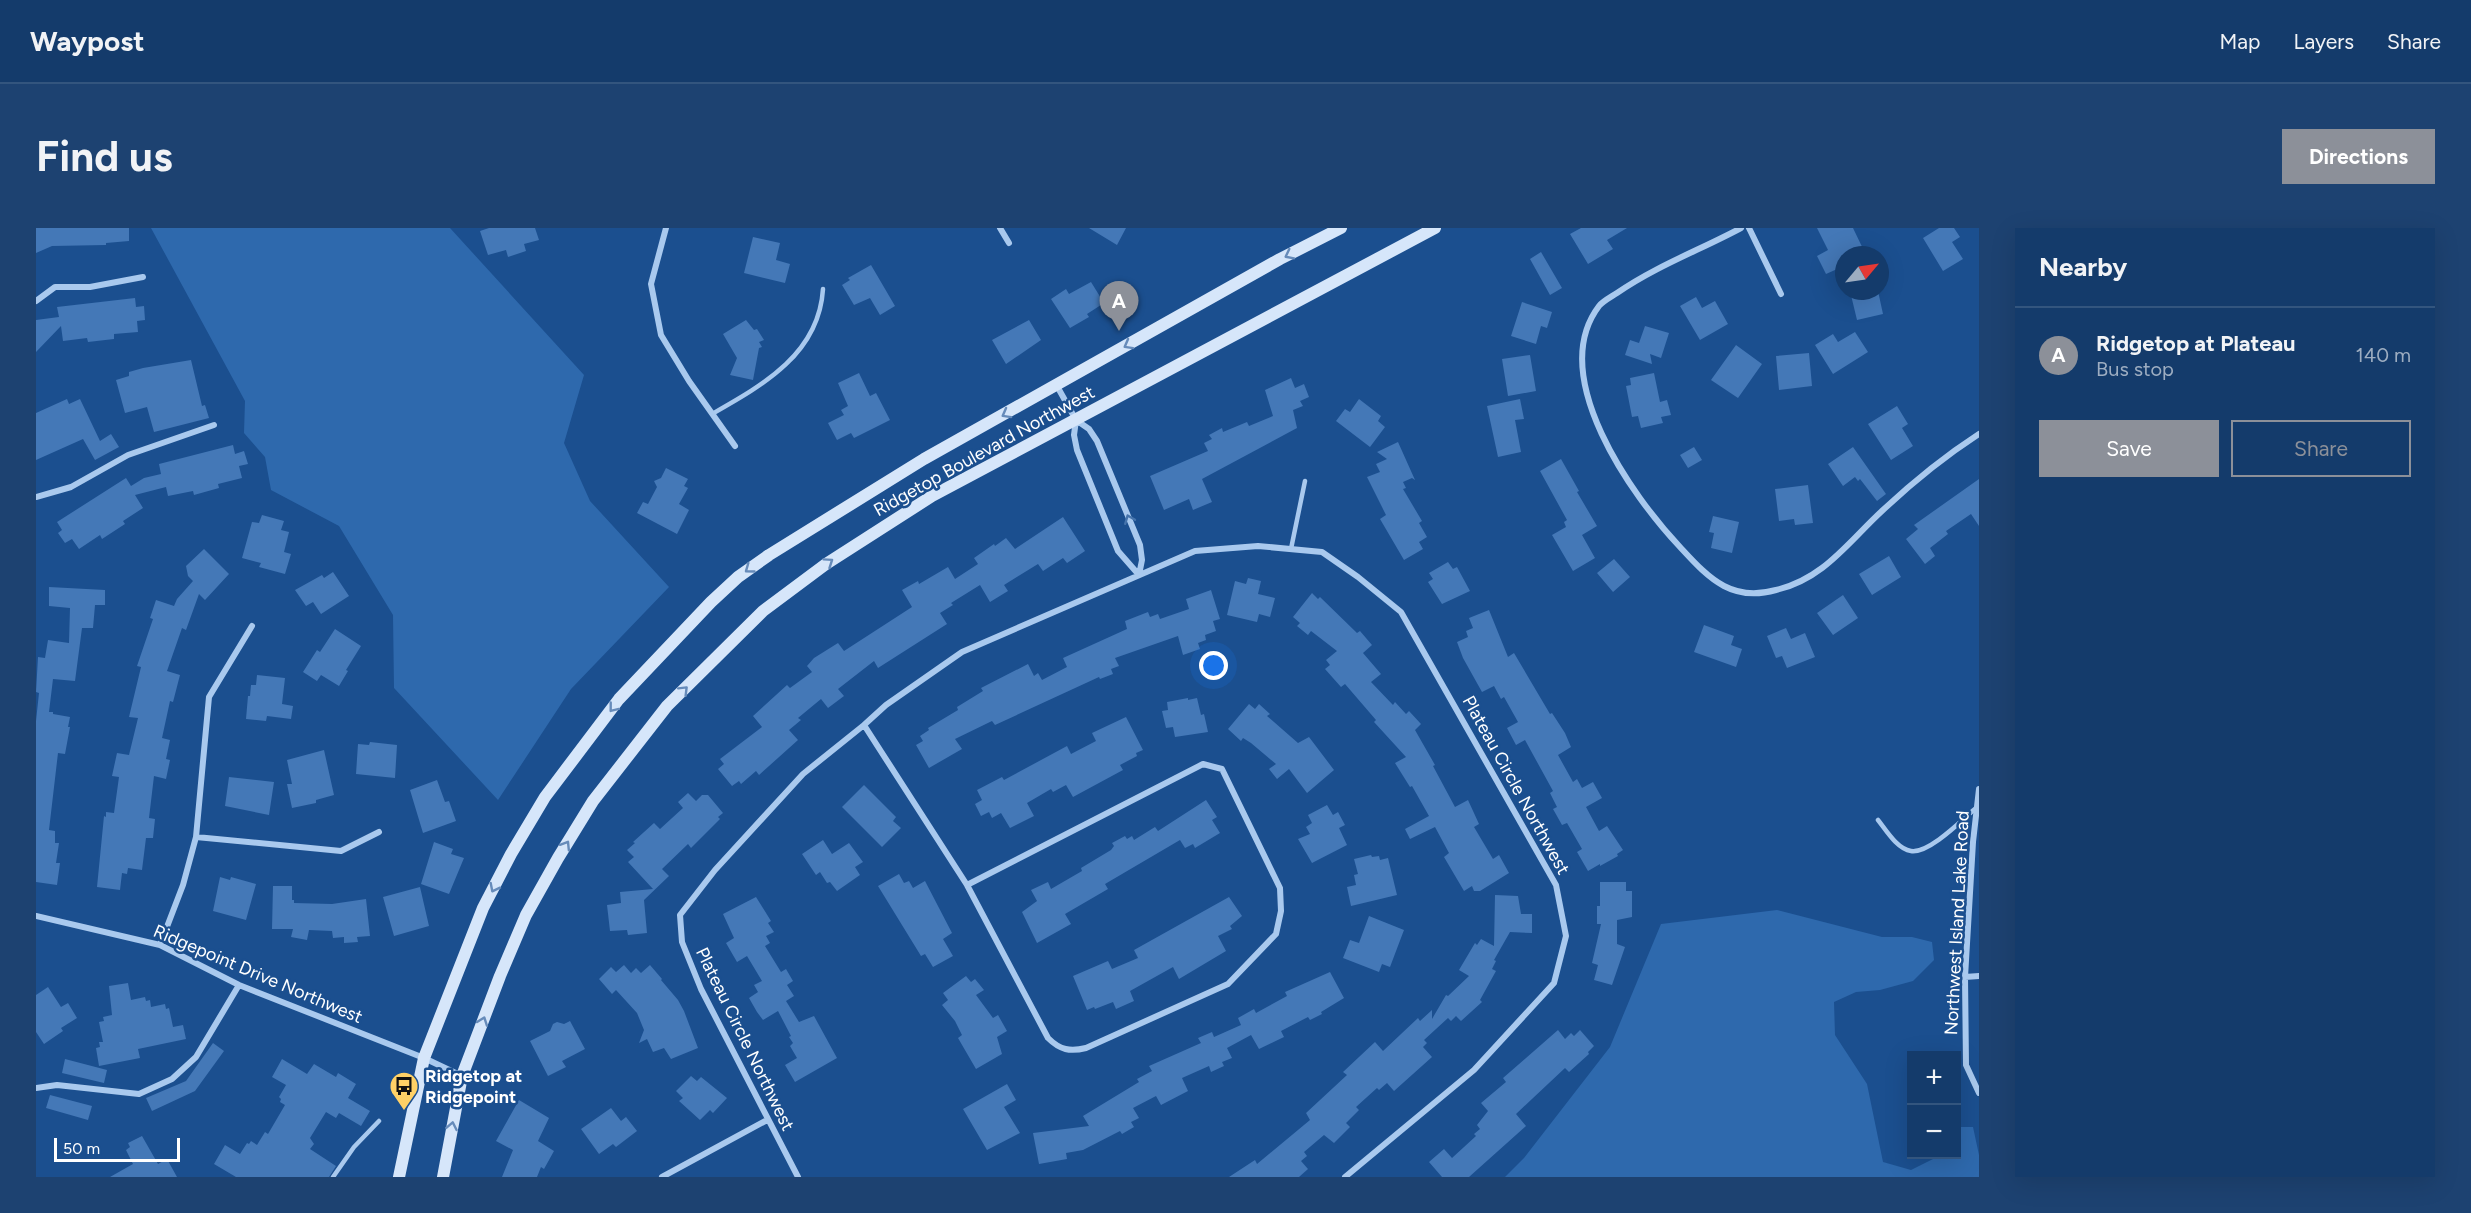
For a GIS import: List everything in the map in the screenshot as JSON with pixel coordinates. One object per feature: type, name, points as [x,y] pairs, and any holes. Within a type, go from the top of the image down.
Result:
[{"type":"main road","name":"Ridgetop Boulevard Northwest","points":[[399,1177],[424,1058],[483,908],[545,797],[620,699],[650,665],[738,577],[769,555],[924,459],[1281,259],[1341,228]]},
{"type":"main road","points":[[1411,241],[1428,228]]},
{"type":"main road","name":"Ridgetop Boulevard Northwest","points":[[442,1177],[462,1076],[526,915],[593,801],[667,706],[763,611],[826,564],[932,496],[1435,228]]},
{"type":"street","points":[[666,228],[651,284],[661,335],[688,381],[735,446]]},
{"type":"street","points":[[1000,228],[1008,243]]},
{"type":"street","points":[[1741,228],[1633,281],[1599,305],[1590,322],[1585,340],[1583,364],[1586,391],[1595,420],[1612,455],[1650,513],[1699,567],[1724,586],[1744,594],[1760,594],[1779,590],[1804,580],[1821,570],[1841,553],[1915,481],[1954,450],[1979,434]]},
{"type":"street","points":[[1749,228],[1781,294]]},
{"type":"street","points":[[36,300],[55,287],[90,287],[143,277]]},
{"type":"street","points":[[1057,386],[1076,420],[1089,429],[1102,451],[1140,545],[1142,560],[1139,575]]},
{"type":"street","points":[[1076,420],[1074,435],[1077,450],[1118,551],[1139,575]]},
{"type":"street","points":[[36,497],[71,487],[128,455],[214,425]]},
{"type":"street","name":"Plateau Circle Northwest","points":[[798,1177],[701,989],[682,942],[680,915],[715,870],[803,774],[886,705],[963,652],[1195,551],[1258,546],[1322,552],[1358,577],[1401,612],[1556,885],[1566,936],[1554,983],[1546,992],[1474,1070],[1345,1177]]},
{"type":"street","points":[[160,945],[183,885],[196,837],[209,697],[252,626]]},
{"type":"street","points":[[864,725],[967,885],[1048,1038],[1056,1045],[1070,1051],[1086,1048],[1228,984],[1276,933],[1281,911],[1280,888],[1221,769],[1203,764],[967,885]]},
{"type":"street","name":"Northwest Island Lake Road","points":[[1979,789],[1972,842],[1965,977],[1966,1065],[1979,1093]]},
{"type":"street","points":[[196,837],[341,851],[379,832]]},
{"type":"street","name":"Ridgepoint Drive Northwest","points":[[36,916],[160,945],[239,985],[424,1058],[462,1076]]},
{"type":"street","points":[[1965,977],[1979,976]]},
{"type":"street","points":[[36,1088],[57,1085],[139,1094],[172,1079],[196,1057],[239,985]]},
{"type":"street","points":[[662,1177],[767,1120]]},
{"type":"lane","points":[[712,414],[763,386],[801,348],[814,327],[823,301],[824,289]]},
{"type":"lane","points":[[1291,549],[1305,481]]},
{"type":"lane","points":[[1878,820],[1896,842],[1911,851],[1925,849],[1977,808]]},
{"type":"lane","points":[[333,1177],[354,1147],[380,1121]]},
{"type":"shaded area","points":[[151,228],[450,228],[584,375],[564,443],[590,501],[669,587],[571,689],[498,800],[394,688],[393,615],[339,526],[271,490],[265,457],[244,433],[245,401]]},
{"type":"shaded area","points":[[1777,910],[1882,937],[1912,937],[1932,942],[1934,960],[1913,981],[1880,990],[1856,992],[1834,1002],[1835,1035],[1867,1084],[1883,1162],[1911,1170],[1933,1159],[1961,1159],[1961,1127],[1973,1127],[1979,1155],[1979,1177],[1505,1177],[1524,1158],[1610,1047],[1661,924]]},
{"type":"building","points":[[36,228],[129,228],[129,241],[106,243],[106,245],[52,246],[36,253]]},
{"type":"building","points":[[489,228],[535,228],[539,240],[524,244],[526,251],[508,257],[506,250],[488,255],[480,231]]},
{"type":"building","points":[[1089,228],[1126,228],[1117,245]]},
{"type":"building","points":[[1581,228],[1627,228],[1607,240],[1613,249],[1588,264],[1570,234]]},
{"type":"building","points":[[1817,228],[1853,228],[1862,246],[1835,246],[1835,270],[1826,274],[1817,256],[1828,250]]},
{"type":"building","points":[[1939,228],[1954,228],[1960,237],[1952,242],[1963,259],[1943,271],[1923,238]]},
{"type":"building","points":[[753,237],[780,243],[776,260],[790,264],[785,283],[744,273]]},
{"type":"building","points":[[1541,252],[1562,288],[1550,295],[1530,259]]},
{"type":"building","points":[[871,265],[895,306],[880,315],[870,298],[854,305],[842,285],[850,280],[848,278]]},
{"type":"building","points":[[1091,282],[1104,303],[1087,314],[1089,317],[1070,328],[1051,299],[1066,289],[1069,294]]},
{"type":"building","points":[[1696,297],[1702,308],[1715,301],[1728,324],[1700,340],[1680,306]]},
{"type":"building","points":[[135,298],[136,307],[144,306],[145,320],[137,321],[138,332],[114,334],[114,339],[88,342],[87,338],[63,341],[61,326],[36,352],[36,320],[59,317],[57,307]]},
{"type":"building","points":[[1852,300],[1880,300],[1883,314],[1857,320]]},
{"type":"building","points":[[1522,302],[1552,312],[1547,328],[1541,326],[1536,344],[1511,336]]},
{"type":"building","points":[[746,320],[754,330],[757,329],[764,340],[759,342],[762,347],[759,348],[753,380],[730,375],[737,358],[723,334]]},
{"type":"building","points":[[1029,320],[1041,340],[1006,364],[992,340]]},
{"type":"building","points":[[1645,326],[1669,333],[1661,358],[1650,354],[1652,364],[1625,355],[1630,340],[1639,343]]},
{"type":"building","points":[[1855,332],[1868,352],[1833,374],[1815,345],[1833,334],[1838,342]]},
{"type":"building","points":[[1736,345],[1762,364],[1738,398],[1711,380]]},
{"type":"building","points":[[1809,353],[1812,386],[1779,390],[1776,356]]},
{"type":"building","points":[[1530,355],[1536,391],[1508,396],[1502,359]]},
{"type":"building","points":[[191,360],[202,406],[205,405],[209,418],[154,432],[147,407],[125,413],[116,380],[129,376],[129,372],[143,368]]},
{"type":"building","points":[[859,373],[870,396],[876,393],[890,420],[854,438],[851,433],[837,440],[828,423],[844,415],[841,410],[848,406],[838,383]]},
{"type":"building","points":[[1654,373],[1660,402],[1667,400],[1671,415],[1661,417],[1663,423],[1641,428],[1638,416],[1632,417],[1626,386],[1631,385],[1630,378]]},
{"type":"building","points":[[1291,378],[1295,388],[1304,384],[1309,397],[1300,401],[1303,406],[1293,410],[1297,428],[1202,479],[1212,502],[1193,510],[1189,499],[1164,510],[1150,476],[1208,451],[1204,443],[1212,439],[1209,435],[1222,428],[1223,432],[1247,422],[1249,426],[1273,416],[1265,390]]},
{"type":"building","points":[[67,399],[69,404],[80,399],[100,441],[111,434],[119,447],[95,460],[83,439],[36,460],[36,413]]},
{"type":"building","points":[[1359,399],[1381,416],[1378,421],[1385,427],[1370,447],[1336,421],[1345,409],[1350,412]]},
{"type":"building","points":[[1520,399],[1524,419],[1515,420],[1521,452],[1498,457],[1487,406]]},
{"type":"building","points":[[1897,406],[1908,424],[1902,428],[1913,446],[1891,460],[1868,424]]},
{"type":"building","points":[[1398,442],[1415,480],[1412,478],[1403,482],[1406,488],[1403,489],[1422,521],[1419,523],[1427,537],[1419,542],[1423,549],[1404,560],[1380,519],[1386,515],[1367,477],[1380,472],[1376,464],[1387,459],[1377,452]]},
{"type":"building","points":[[233,445],[235,454],[244,451],[248,464],[239,466],[242,478],[218,484],[219,488],[194,495],[193,491],[168,496],[166,487],[135,495],[143,508],[123,521],[125,524],[102,539],[100,535],[79,549],[72,539],[65,543],[58,533],[62,530],[57,522],[126,478],[131,486],[144,478],[161,474],[159,464]]},
{"type":"building","points":[[1694,447],[1702,460],[1688,468],[1680,455]]},
{"type":"building","points":[[1853,447],[1886,494],[1877,501],[1860,479],[1858,481],[1855,477],[1843,486],[1828,464]]},
{"type":"building","points":[[1561,459],[1597,526],[1582,535],[1595,558],[1573,571],[1552,535],[1566,527],[1564,522],[1567,520],[1540,471]]},
{"type":"building","points":[[666,468],[688,479],[684,486],[688,488],[679,504],[689,510],[677,534],[637,513],[643,502],[648,504],[657,487],[654,481],[661,478]]},
{"type":"building","points":[[1979,479],[1979,526],[1971,514],[1946,531],[1948,534],[1930,548],[1935,556],[1925,564],[1906,539],[1918,529],[1914,525]]},
{"type":"building","points":[[1808,485],[1813,523],[1795,525],[1794,519],[1779,521],[1775,489]]},
{"type":"building","points":[[262,515],[284,521],[281,530],[289,532],[284,552],[291,554],[285,574],[259,567],[261,563],[242,558],[252,522],[259,523]]},
{"type":"building","points":[[1713,516],[1739,522],[1732,553],[1711,548],[1714,533],[1709,532]]},
{"type":"building","points":[[1063,517],[1085,551],[1067,563],[1063,558],[1043,571],[1038,564],[1004,585],[1008,591],[990,602],[980,585],[951,603],[953,605],[940,613],[947,624],[878,668],[874,661],[838,689],[844,696],[828,708],[821,699],[798,718],[801,720],[789,730],[798,740],[759,775],[756,771],[741,784],[739,781],[732,786],[718,769],[724,764],[720,759],[762,727],[753,716],[787,685],[790,688],[812,672],[807,666],[814,658],[838,643],[844,651],[912,607],[902,590],[918,581],[919,584],[948,567],[955,579],[978,564],[974,558],[994,544],[995,546],[1006,538],[1015,549]]},
{"type":"building","points":[[204,549],[229,574],[205,600],[199,594],[186,630],[182,628],[167,671],[180,675],[173,702],[170,701],[162,738],[170,740],[166,759],[170,760],[166,779],[154,776],[149,818],[155,819],[153,838],[146,838],[142,870],[128,868],[127,874],[122,873],[120,890],[97,887],[104,816],[106,817],[106,812],[114,813],[119,777],[112,776],[117,753],[129,755],[138,718],[129,717],[141,667],[137,666],[153,619],[150,618],[156,600],[174,606],[177,599],[193,581],[188,576],[186,566]]},
{"type":"building","points":[[1889,556],[1901,577],[1872,595],[1859,574]]},
{"type":"building","points":[[1614,559],[1630,577],[1613,592],[1597,573]]},
{"type":"building","points":[[1448,562],[1453,569],[1457,567],[1470,591],[1442,604],[1428,582],[1433,579],[1429,573]]},
{"type":"building","points":[[333,572],[349,596],[321,614],[313,602],[306,606],[295,590],[322,575],[324,578]]},
{"type":"building","points":[[1248,578],[1261,581],[1258,594],[1275,598],[1270,617],[1259,614],[1257,622],[1227,615],[1235,581],[1246,584]]},
{"type":"building","points":[[49,587],[105,590],[105,605],[95,605],[93,628],[82,628],[75,681],[53,679],[49,712],[70,717],[65,754],[58,753],[49,830],[55,831],[55,843],[59,843],[56,863],[60,863],[57,885],[36,882],[38,657],[45,658],[48,640],[69,643],[70,608],[49,606]]},
{"type":"building","points":[[1211,590],[1220,619],[1213,621],[1216,631],[1205,635],[1206,640],[1198,643],[1200,649],[1183,655],[1178,636],[1115,658],[1119,666],[1111,669],[1113,674],[1100,679],[1099,677],[995,725],[992,721],[955,739],[962,749],[929,768],[916,745],[923,741],[920,736],[929,730],[928,728],[958,710],[957,707],[983,691],[981,688],[1028,664],[1034,676],[1038,673],[1042,680],[1067,667],[1063,658],[1127,629],[1125,621],[1148,612],[1150,617],[1158,614],[1160,619],[1189,609],[1186,599]]},
{"type":"building","points":[[1312,593],[1318,599],[1320,597],[1357,633],[1360,631],[1372,645],[1363,653],[1381,674],[1371,682],[1393,705],[1395,702],[1406,714],[1409,711],[1421,724],[1415,730],[1455,807],[1468,800],[1479,824],[1474,827],[1493,859],[1499,855],[1509,873],[1480,891],[1474,891],[1472,886],[1464,891],[1444,857],[1449,853],[1435,827],[1410,839],[1405,829],[1429,816],[1412,786],[1410,787],[1395,763],[1406,757],[1374,722],[1376,720],[1345,684],[1341,687],[1325,669],[1330,665],[1326,660],[1337,651],[1311,631],[1308,635],[1297,626],[1300,623],[1293,617]]},
{"type":"building","points":[[1843,595],[1858,618],[1833,635],[1817,613]]},
{"type":"building","points":[[1489,610],[1508,657],[1514,653],[1550,714],[1552,713],[1565,733],[1571,747],[1558,755],[1573,782],[1577,779],[1582,788],[1593,782],[1602,798],[1586,807],[1599,831],[1607,826],[1623,850],[1617,854],[1618,856],[1588,871],[1577,852],[1582,849],[1567,823],[1562,825],[1553,809],[1557,807],[1550,793],[1553,791],[1525,740],[1516,745],[1507,728],[1518,722],[1504,697],[1501,699],[1494,686],[1482,692],[1463,658],[1457,642],[1468,637],[1466,631],[1473,628],[1469,618]]},
{"type":"building","points":[[1704,625],[1734,636],[1731,645],[1742,649],[1736,667],[1694,652]]},
{"type":"building","points":[[1786,628],[1791,639],[1805,633],[1815,657],[1787,668],[1782,656],[1776,658],[1767,636]]},
{"type":"building","points":[[335,629],[361,646],[339,686],[321,675],[317,681],[303,672],[317,650],[320,652]]},
{"type":"building","points":[[257,675],[285,678],[282,704],[293,706],[291,719],[267,716],[266,721],[246,719],[248,696],[250,696],[251,685],[256,685]]},
{"type":"building","points":[[1188,698],[1188,700],[1197,698],[1208,732],[1175,737],[1173,727],[1166,728],[1162,711],[1168,710],[1167,702]]},
{"type":"building","points":[[1249,704],[1255,709],[1259,704],[1270,714],[1267,716],[1298,743],[1309,737],[1334,770],[1307,793],[1289,769],[1277,779],[1269,769],[1276,764],[1251,743],[1243,738],[1241,741],[1228,729]]},
{"type":"building","points":[[1126,717],[1143,750],[1120,765],[1123,770],[1073,797],[1066,785],[1053,792],[1051,789],[1027,803],[1034,816],[1010,828],[1001,813],[992,818],[989,812],[981,816],[975,804],[982,800],[977,790],[1002,777],[1004,780],[1067,746],[1071,754],[1096,741],[1092,733]]},
{"type":"building","points":[[370,742],[397,745],[395,778],[356,774],[358,744],[369,745]]},
{"type":"building","points":[[324,750],[334,795],[316,800],[316,803],[292,808],[287,784],[292,784],[287,760]]},
{"type":"building","points":[[229,777],[274,782],[269,815],[225,806]]},
{"type":"building","points":[[437,780],[445,802],[449,801],[456,821],[423,833],[410,790]]},
{"type":"building","points":[[864,785],[896,817],[893,821],[901,828],[882,847],[842,807]]},
{"type":"building","points":[[688,793],[696,801],[702,795],[708,795],[723,813],[718,817],[720,819],[691,848],[688,844],[662,869],[669,876],[644,900],[647,933],[628,935],[627,930],[610,931],[607,905],[621,903],[620,892],[653,889],[628,862],[634,857],[627,850],[654,823],[660,829],[683,808],[678,802]]},
{"type":"building","points":[[1206,800],[1217,817],[1212,820],[1220,833],[1195,848],[1193,844],[1185,848],[1180,840],[1105,884],[1108,889],[1065,914],[1071,924],[1037,943],[1022,912],[1037,901],[1031,890],[1048,882],[1051,889],[1082,871],[1081,868],[1111,850],[1114,846],[1112,843],[1125,836],[1127,839],[1132,836],[1134,840],[1155,827],[1158,831]]},
{"type":"building","points":[[1327,805],[1333,815],[1338,812],[1345,825],[1339,828],[1347,845],[1312,863],[1298,839],[1310,834],[1306,827],[1312,823],[1308,815]]},
{"type":"building","points":[[823,840],[832,854],[849,843],[863,862],[855,867],[860,875],[837,891],[830,882],[827,883],[820,872],[816,875],[802,854]]},
{"type":"building","points":[[434,842],[453,849],[451,854],[464,858],[449,894],[421,884]]},
{"type":"building","points":[[1371,855],[1372,857],[1379,856],[1380,860],[1388,858],[1397,895],[1351,906],[1347,887],[1356,885],[1354,875],[1358,874],[1354,859]]},
{"type":"building","points":[[899,874],[904,883],[909,881],[913,888],[925,881],[952,933],[943,939],[953,956],[933,967],[925,954],[921,956],[878,886]]},
{"type":"building","points":[[220,877],[230,880],[231,877],[256,884],[246,920],[213,911]]},
{"type":"building","points":[[1600,882],[1626,882],[1626,891],[1632,891],[1632,917],[1617,920],[1617,944],[1625,947],[1612,985],[1594,980],[1598,965],[1592,963],[1601,924],[1597,924]]},
{"type":"building","points":[[273,886],[292,886],[294,903],[332,904],[366,899],[370,936],[357,937],[358,942],[344,943],[344,937],[333,938],[332,931],[309,930],[307,940],[291,937],[293,929],[272,929]]},
{"type":"building","points":[[420,887],[429,926],[394,936],[383,897]]},
{"type":"building","points":[[1495,895],[1518,896],[1521,914],[1532,914],[1532,933],[1510,932],[1494,960],[1496,961],[1492,969],[1496,971],[1480,1000],[1482,1002],[1461,1021],[1456,1016],[1451,1021],[1448,1018],[1424,1040],[1427,1043],[1423,1047],[1432,1057],[1394,1091],[1387,1083],[1379,1090],[1377,1088],[1356,1107],[1359,1110],[1346,1123],[1350,1127],[1334,1143],[1324,1135],[1304,1152],[1307,1156],[1301,1161],[1308,1169],[1299,1177],[1229,1177],[1255,1160],[1257,1164],[1310,1120],[1306,1113],[1347,1075],[1343,1072],[1375,1042],[1383,1051],[1418,1018],[1420,1021],[1432,1010],[1432,1019],[1446,995],[1448,996],[1469,976],[1459,970],[1475,943],[1477,945],[1481,939],[1494,946]]},
{"type":"building","points":[[756,897],[771,921],[768,923],[774,932],[766,936],[770,943],[765,946],[781,972],[786,969],[793,981],[787,985],[794,996],[786,1001],[799,1022],[814,1016],[837,1058],[795,1082],[785,1065],[797,1058],[790,1046],[793,1043],[789,1037],[791,1036],[778,1011],[763,1020],[757,1012],[749,998],[758,992],[754,985],[762,981],[747,956],[737,962],[726,943],[734,938],[723,914]]},
{"type":"building","points":[[1229,897],[1242,916],[1230,926],[1232,929],[1218,936],[1226,951],[1179,979],[1173,967],[1130,991],[1134,1001],[1116,1009],[1113,1002],[1087,1010],[1073,976],[1108,961],[1112,969],[1138,958],[1134,950]]},
{"type":"building","points":[[1369,916],[1404,930],[1390,967],[1382,964],[1379,972],[1343,958],[1350,940],[1359,943]]},
{"type":"building","points":[[624,965],[631,973],[636,968],[641,973],[650,965],[678,1000],[698,1048],[671,1059],[664,1048],[653,1052],[647,1039],[639,1043],[644,1030],[637,1013],[616,990],[612,994],[599,979],[611,967],[616,972]]},
{"type":"building","points":[[1330,972],[1344,998],[1321,1012],[1322,1014],[1310,1020],[1308,1017],[1281,1031],[1284,1037],[1259,1049],[1251,1035],[1227,1048],[1232,1058],[1222,1062],[1224,1066],[1211,1072],[1209,1066],[1182,1078],[1188,1091],[1161,1105],[1156,1096],[1133,1108],[1139,1118],[1131,1122],[1134,1127],[1122,1134],[1120,1131],[1083,1150],[1066,1153],[1067,1159],[1039,1164],[1033,1133],[1089,1126],[1083,1116],[1139,1082],[1137,1079],[1152,1071],[1149,1066],[1201,1043],[1198,1038],[1212,1032],[1214,1037],[1241,1025],[1238,1018],[1254,1009],[1256,1013],[1287,996],[1285,992]]},
{"type":"building","points":[[966,976],[971,982],[975,979],[984,990],[976,995],[993,1018],[998,1015],[1007,1031],[997,1037],[1002,1054],[976,1069],[958,1038],[962,1035],[955,1021],[942,1005],[948,1000],[943,993]]},
{"type":"building","points":[[128,983],[131,1000],[145,997],[146,1001],[150,1000],[151,1007],[165,1004],[166,1009],[169,1008],[173,1027],[183,1025],[186,1039],[138,1049],[140,1058],[99,1066],[96,1048],[100,1047],[99,1042],[103,1042],[99,1022],[104,1021],[103,1017],[112,1015],[109,986]]},
{"type":"building","points":[[48,987],[61,1007],[68,1003],[77,1018],[61,1028],[63,1031],[44,1044],[36,1032],[36,995]]},
{"type":"building","points":[[570,1021],[585,1049],[562,1061],[566,1067],[548,1076],[530,1041],[550,1031],[553,1024],[557,1022],[564,1024]]},
{"type":"building","points":[[1558,1030],[1565,1039],[1571,1033],[1574,1036],[1580,1030],[1594,1046],[1588,1052],[1589,1054],[1569,1072],[1565,1068],[1516,1114],[1526,1126],[1469,1177],[1442,1177],[1429,1162],[1444,1149],[1452,1158],[1476,1136],[1474,1134],[1480,1129],[1477,1125],[1488,1111],[1481,1103],[1506,1082],[1503,1078]]},
{"type":"building","points":[[213,1043],[224,1051],[195,1091],[152,1111],[146,1098],[186,1081]]},
{"type":"building","points":[[65,1059],[107,1070],[104,1083],[62,1073]]},
{"type":"building","points":[[282,1059],[307,1074],[314,1064],[336,1077],[338,1073],[356,1084],[348,1098],[370,1111],[361,1126],[339,1113],[336,1118],[326,1112],[310,1138],[314,1144],[310,1149],[336,1166],[329,1177],[236,1177],[214,1164],[225,1145],[240,1154],[247,1143],[251,1141],[257,1145],[265,1132],[268,1134],[285,1105],[280,1102],[279,1097],[286,1085],[272,1077]]},
{"type":"building","points":[[691,1076],[697,1081],[701,1077],[727,1098],[713,1113],[710,1110],[700,1120],[679,1101],[683,1098],[676,1091]]},
{"type":"building","points":[[1007,1084],[1016,1100],[1004,1107],[1020,1133],[987,1150],[963,1109]]},
{"type":"building","points":[[50,1095],[92,1106],[88,1120],[46,1108]]},
{"type":"building","points":[[519,1100],[549,1118],[538,1141],[554,1151],[544,1169],[541,1167],[537,1177],[502,1177],[513,1150],[496,1141]]},
{"type":"building","points":[[611,1108],[621,1121],[626,1117],[637,1131],[616,1147],[613,1144],[599,1154],[581,1129]]},
{"type":"building","points":[[142,1136],[158,1164],[167,1159],[177,1177],[110,1177],[133,1164],[126,1150],[130,1147],[128,1143]]},
{"type":"place","name":"Ridgetop at Plateau","points":[[1119,331]]},
{"type":"place","name":"Ridgetop at Ridgepoint","points":[[404,1112]]}]
